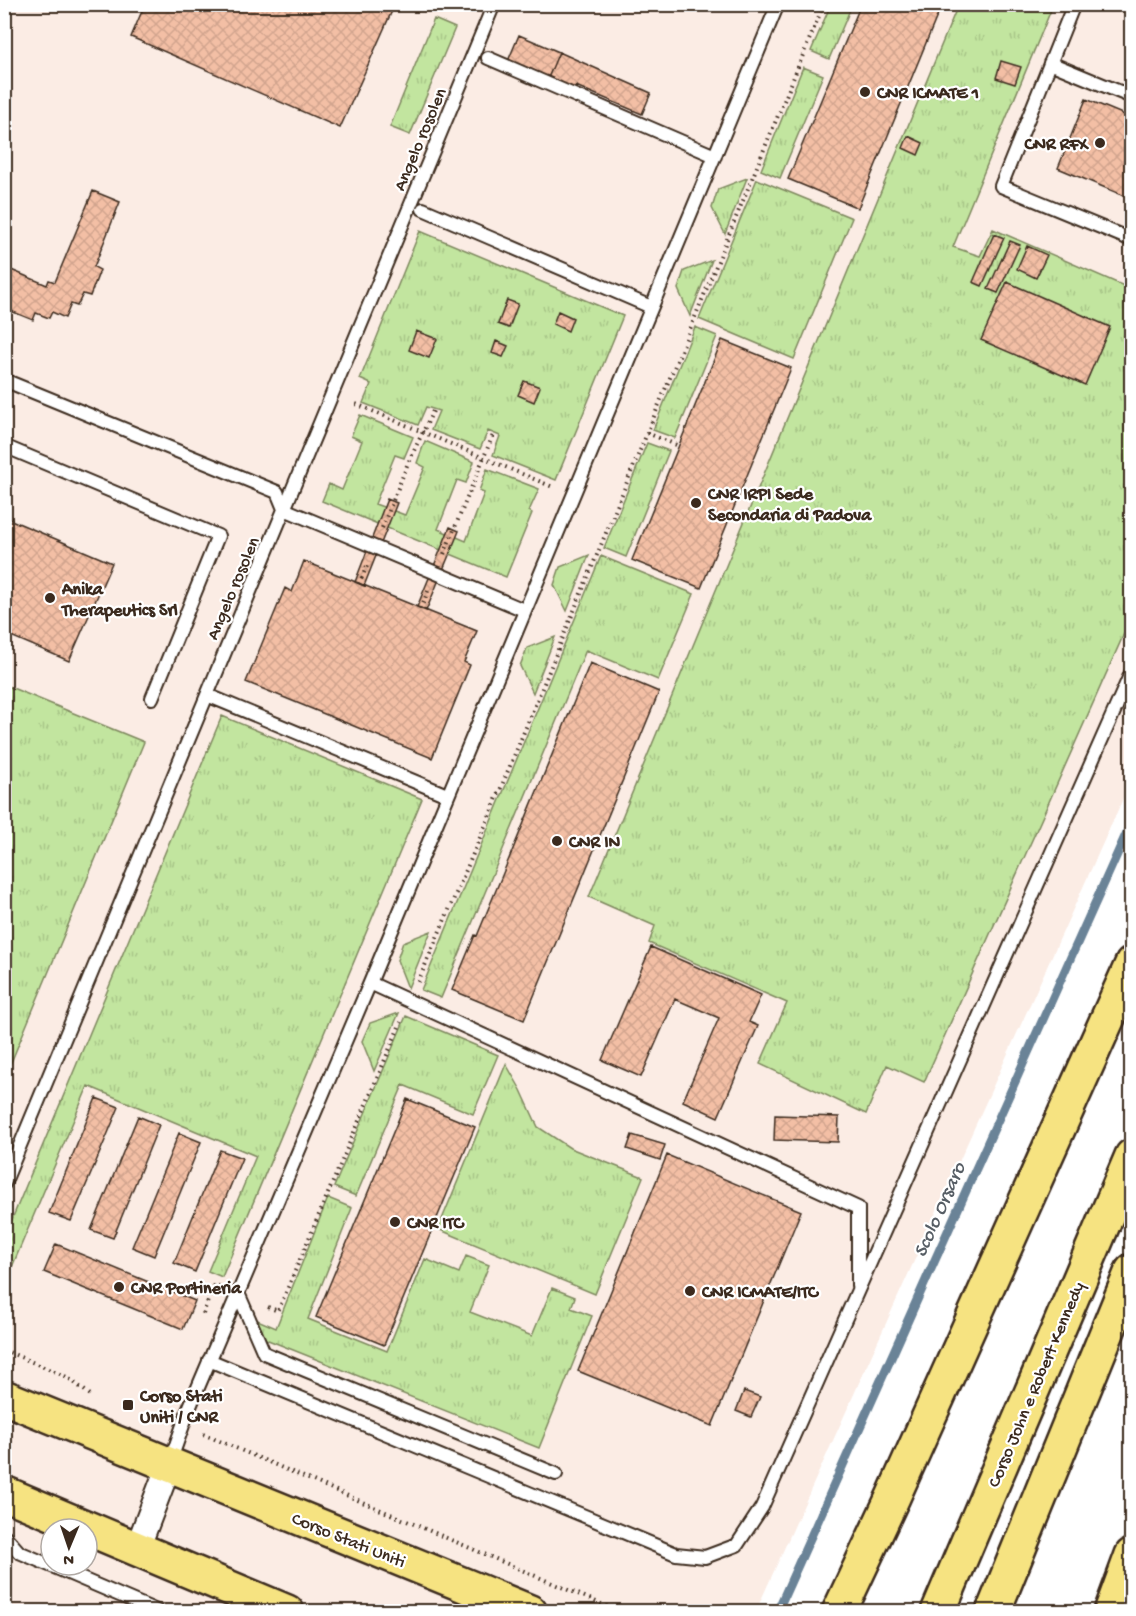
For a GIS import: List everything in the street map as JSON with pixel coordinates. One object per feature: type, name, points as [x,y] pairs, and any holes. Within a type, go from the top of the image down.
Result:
[{"type":"main road","points":[[839,1611],[898,1486],[1131,964]]},
{"type":"main road","name":"Corso John e Robert Kennedy","points":[[938,1611],[1131,1156]]},
{"type":"main road","points":[[993,1611],[1131,1271]]},
{"type":"main road","name":"Corso Stati Uniti","points":[[4,1397],[530,1611]]},
{"type":"main road","points":[[4,1493],[287,1611]]},
{"type":"main road","points":[[1111,1611],[1131,1555]]},
{"type":"street","points":[[137,1549],[169,1465]]},
{"type":"lane","name":"Angelo rosolen","points":[[4,1184],[494,4]]},
{"type":"lane","points":[[169,1465],[209,1360],[370,983],[778,4]]},
{"type":"lane","points":[[1074,4],[1001,186],[1131,240]]},
{"type":"lane","points":[[488,58],[715,156]]},
{"type":"lane","points":[[1050,63],[1131,97]]},
{"type":"lane","points":[[423,209],[651,307]]},
{"type":"lane","points":[[4,380],[277,492],[284,509],[524,610]]},
{"type":"lane","points":[[4,446],[218,536],[152,698]]},
{"type":"lane","points":[[209,1360],[676,1554],[705,1557],[737,1545],[762,1508],[1131,671]]},
{"type":"lane","points":[[207,695],[447,795]]},
{"type":"lane","points":[[370,983],[858,1208],[858,1290]]},
{"type":"lane","points":[[238,1293],[264,1353],[556,1474]]},
{"type":"lane","points":[[4,1535],[18,1552],[159,1611]]},
{"type":"path","points":[[209,1360],[195,1334],[214,1284],[278,1311],[491,812],[824,4]]},
{"type":"path","points":[[356,404],[553,488]]},
{"type":"path","points":[[381,531],[408,463],[434,411]]},
{"type":"path","points":[[647,433],[679,446]]},
{"type":"path","points":[[443,556],[493,435]]},
{"type":"path","points":[[4,1350],[67,1377],[98,1401]]},
{"type":"path","points":[[205,1434],[620,1611]]},
{"type":"shaded area","points":[[5,5],[1131,5],[1131,781],[756,1611],[5,1612]]},
{"type":"green space","points":[[831,4],[852,5],[829,59],[811,51]]},
{"type":"green space","points":[[958,5],[1053,5],[953,247],[980,256],[993,229],[1131,289],[1131,618],[924,1082],[887,1065],[866,1114],[760,1064],[787,1003],[649,943],[655,926],[589,897]]},
{"type":"green space","points":[[434,19],[455,28],[410,135],[390,127]]},
{"type":"green space","points":[[803,67],[823,75],[780,178],[761,170]]},
{"type":"green space","points":[[747,178],[725,234],[712,208],[718,189]]},
{"type":"green space","points":[[757,179],[852,218],[794,359],[699,319]]},
{"type":"green space","points":[[420,231],[623,316],[556,480],[493,455],[500,436],[488,431],[480,449],[431,430],[439,411],[426,407],[418,425],[363,403],[371,384],[360,379]]},
{"type":"green space","points":[[712,260],[690,316],[678,289],[684,271]]},
{"type":"green space","points":[[695,327],[717,336],[675,438],[653,430]]},
{"type":"green space","points":[[360,415],[413,437],[404,458],[395,455],[375,504],[405,515],[425,467],[417,463],[425,441],[474,462],[466,483],[457,480],[438,529],[466,541],[484,493],[479,491],[487,469],[539,489],[529,511],[532,513],[506,577],[322,501],[329,484],[342,490],[362,441],[351,436]]},
{"type":"green space","points":[[647,443],[669,451],[626,557],[604,548]]},
{"type":"green space","points":[[589,555],[567,611],[554,585],[560,567]]},
{"type":"green space","points":[[601,556],[694,594],[658,680],[586,650],[441,998],[421,990]]},
{"type":"green space","points":[[555,637],[533,693],[520,666],[527,648]]},
{"type":"green space","points":[[5,685],[144,742],[5,1077]]},
{"type":"green space","points":[[222,716],[422,799],[222,1277],[208,1271],[256,1156],[88,1086],[12,1267],[5,1264],[5,1236]]},
{"type":"green space","points":[[431,931],[408,988],[397,960],[403,942]]},
{"type":"green space","points":[[399,1013],[374,1071],[362,1041],[370,1023]]},
{"type":"green space","points":[[406,1016],[498,1055],[473,1114],[403,1085],[356,1196],[334,1187]]},
{"type":"green space","points":[[506,1064],[538,1127],[570,1148],[643,1177],[595,1294],[438,1229]]},
{"type":"green space","points":[[328,1198],[352,1208],[308,1319],[387,1351],[425,1259],[459,1273],[466,1256],[489,1265],[470,1312],[532,1336],[552,1288],[575,1297],[571,1308],[592,1316],[539,1448],[248,1332],[253,1318],[276,1328]]},
{"type":"building","points":[[145,4],[395,4],[340,128],[131,37]]},
{"type":"building","name":"CNR ICMATE 1","points":[[861,4],[942,4],[858,208],[788,179]]},
{"type":"building","points":[[519,35],[559,52],[548,78],[508,61]]},
{"type":"building","points":[[559,52],[651,93],[642,114],[576,86],[575,89],[548,78]]},
{"type":"building","points":[[1001,61],[1021,67],[1015,84],[996,78]]},
{"type":"building","name":"CNR RFX","points":[[1086,99],[1132,118],[1132,199],[1058,168]]},
{"type":"building","points":[[908,136],[923,143],[918,155],[903,148]]},
{"type":"building","points":[[93,191],[120,202],[94,267],[100,270],[90,296],[83,294],[77,306],[71,304],[65,318],[52,312],[49,318],[36,313],[33,320],[6,309],[9,302],[4,300],[4,267],[47,285],[49,280],[55,282]]},
{"type":"building","points":[[994,234],[1004,238],[982,286],[973,282]]},
{"type":"building","points":[[1010,241],[1020,245],[998,293],[988,289]]},
{"type":"building","points":[[1027,246],[1047,255],[1036,278],[1017,269]]},
{"type":"building","points":[[1007,282],[1110,327],[1085,385],[981,340]]},
{"type":"building","points":[[507,300],[518,304],[509,328],[498,324]]},
{"type":"building","points":[[558,311],[573,318],[568,331],[553,324]]},
{"type":"building","points":[[416,331],[437,339],[429,358],[409,350]]},
{"type":"building","name":"CNR IRPI Sede Secondaria di Padova","points":[[722,340],[791,368],[701,588],[632,560]]},
{"type":"building","points":[[496,341],[508,346],[503,357],[492,353]]},
{"type":"building","points":[[524,381],[540,387],[534,402],[518,395]]},
{"type":"building","points":[[387,499],[397,503],[364,586],[355,582]]},
{"type":"building","name":"Anika Therapeutics Srl","points":[[4,517],[112,563],[69,661],[4,633]]},
{"type":"building","points":[[450,527],[459,531],[426,611],[417,607]]},
{"type":"building","points":[[304,561],[477,631],[464,662],[470,665],[432,758],[246,682],[285,588],[292,592]]},
{"type":"building","name":"CNR IN","points":[[590,663],[659,692],[524,1020],[452,990],[475,935],[477,936]]},
{"type":"building","points":[[651,947],[761,995],[749,1022],[758,1026],[718,1117],[683,1101],[719,1018],[675,999],[641,1077],[602,1060]]},
{"type":"building","points":[[96,1098],[119,1107],[71,1221],[49,1213]]},
{"type":"building","name":"CNR ITC","points":[[407,1099],[475,1127],[384,1345],[316,1317]]},
{"type":"building","points":[[775,1115],[839,1117],[838,1142],[774,1140]]},
{"type":"building","points":[[138,1116],[159,1125],[113,1238],[91,1230]]},
{"type":"building","points":[[179,1133],[201,1142],[154,1256],[132,1247]]},
{"type":"building","points":[[632,1135],[665,1145],[660,1160],[627,1149]]},
{"type":"building","points":[[220,1150],[242,1158],[195,1272],[174,1263]]},
{"type":"building","name":"CNR ICMATE/ITC","points":[[667,1155],[801,1211],[712,1426],[578,1371]]},
{"type":"building","name":"CNR Portineria","points":[[56,1244],[195,1301],[183,1329],[44,1272]]},
{"type":"building","points":[[744,1391],[760,1397],[751,1417],[736,1411]]},
{"type":"waterway","name":"Scolo Orsaro","points":[[777,1612],[1132,821]]},
{"type":"place","name":"CNR ICMATE 1","points":[[865,92]]},
{"type":"place","name":"CNR RFX","points":[[1100,143]]},
{"type":"place","name":"CNR IRPI Sede Secondaria di Padova","points":[[696,503]]},
{"type":"place","name":"Anika Therapeutics Srl","points":[[50,598]]},
{"type":"place","name":"CNR IN","points":[[557,841]]},
{"type":"place","name":"CNR ITC","points":[[395,1222]]},
{"type":"place","name":"CNR Portineria","points":[[119,1287]]},
{"type":"place","name":"CNR ICMATE/ITC","points":[[690,1291]]},
{"type":"place","name":"Corso Stati Uniti / CNR","points":[[128,1405]]}]
